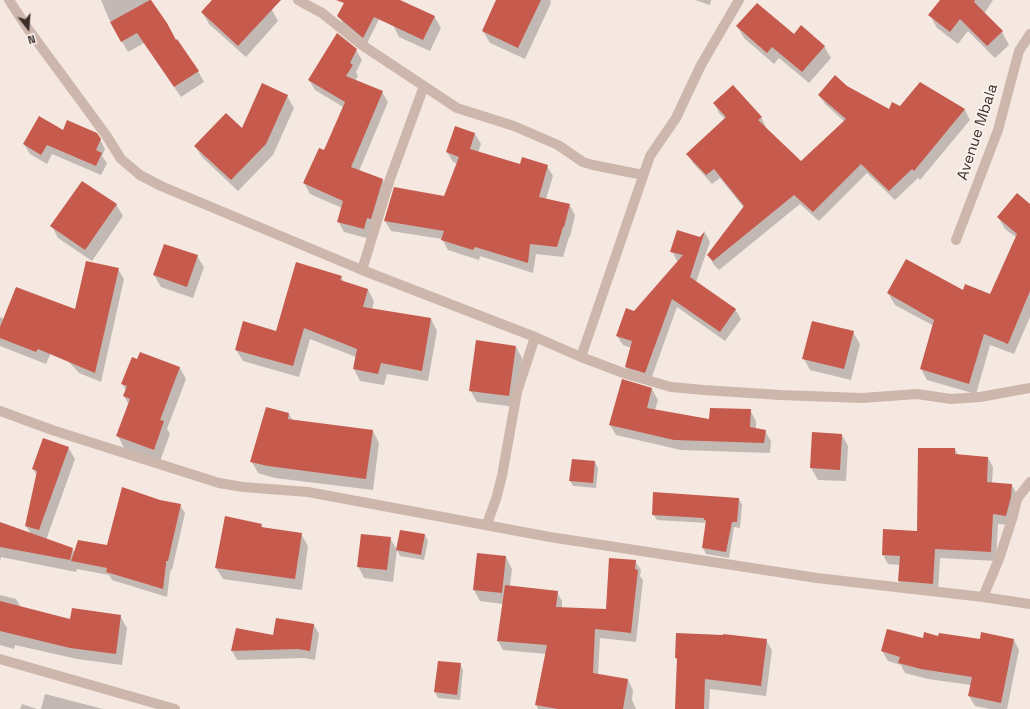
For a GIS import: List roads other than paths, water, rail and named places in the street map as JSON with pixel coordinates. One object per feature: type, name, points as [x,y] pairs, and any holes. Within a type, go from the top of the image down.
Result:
[{"type":"street","points":[[9,0],[28,29],[106,135],[121,159],[140,175],[161,186],[362,270],[535,337],[580,357],[626,374],[671,387],[704,390],[862,398],[917,394],[951,399],[980,397],[1030,388]]},
{"type":"street","points":[[298,0],[322,13],[362,45],[457,108],[514,126],[558,145],[583,162],[643,175]]},
{"type":"street","points":[[580,357],[650,156],[676,118],[701,65],[738,0]]},
{"type":"street","name":"Avenue Mbala","points":[[956,240],[998,130],[1019,51],[1030,34]]},
{"type":"street","points":[[362,270],[379,213],[424,86]]},
{"type":"street","points":[[487,524],[502,476],[517,392],[535,337]]},
{"type":"street","points":[[0,411],[55,431],[219,482],[243,487],[308,492],[487,524],[550,537],[810,577],[983,597],[1030,604]]},
{"type":"street","points":[[983,597],[999,559],[1017,499],[1030,482]]},
{"type":"street","points":[[0,659],[176,709]]}]
